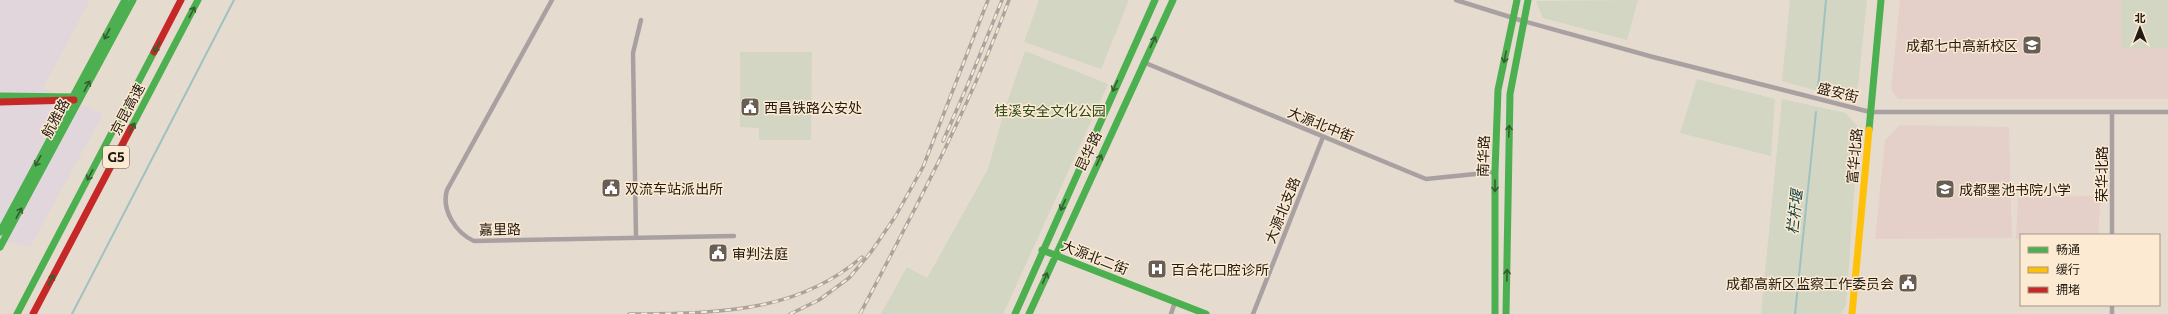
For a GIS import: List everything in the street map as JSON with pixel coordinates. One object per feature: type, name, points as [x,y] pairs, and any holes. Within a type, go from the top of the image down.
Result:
[{"type":"main road","name":"航雅路","points":[[0,247],[125,0]]},
{"type":"main road","name":"航雅路","points":[[0,232],[132,0]]},
{"type":"main road","name":"京昆高速","points":[[17,314],[181,0]]},
{"type":"main road","name":"京昆高速","points":[[33,314],[198,0]]},
{"type":"main road","name":"昆华路","points":[[1015,314],[1042,250],[1155,0]]},
{"type":"main road","name":"昆华路","points":[[1029,314],[1172,0]]},
{"type":"main road","name":"南华路","points":[[1495,314],[1495,172],[1498,90],[1516,0]]},
{"type":"main road","name":"南华路","points":[[1506,314],[1510,94],[1528,0]]},
{"type":"main road","name":"富华北路","points":[[1852,314],[1881,0]]},
{"type":"main road","points":[[0,96],[75,99]]},
{"type":"main road","points":[[0,102],[75,99]]},
{"type":"main road","name":"大源北二街","points":[[1042,250],[1206,314]]},
{"type":"street","name":"嘉里路","points":[[552,0],[447,190],[445,199],[454,225],[466,237],[474,241],[734,236]]},
{"type":"street","name":"盛安街","points":[[1456,0],[1523,21],[1870,112],[2168,112]]},
{"type":"street","points":[[636,237],[632,53],[641,20]]},
{"type":"street","name":"大源北中街","points":[[1144,62],[1426,179],[1495,172]]},
{"type":"street","name":"荣华北路","points":[[2112,113],[2112,234]]},
{"type":"street","name":"大源北支路","points":[[1253,314],[1323,137]]},
{"type":"street","points":[[1171,314],[1175,302]]},
{"type":"shaded area","points":[[0,0],[90,0],[43,88],[103,114],[30,247],[0,240]]},
{"type":"shaded area","name":"成都七中高新校区","points":[[1900,0],[2168,0],[2168,99],[1898,99],[1891,90]]},
{"type":"shaded area","name":"成都墨池书院小学","points":[[1900,125],[2009,127],[2012,238],[1875,239],[1885,140]]},
{"type":"shaded area","points":[[2101,196],[2098,234],[2020,234],[2020,239],[2016,239],[2018,197]]},
{"type":"green space","points":[[1039,0],[1129,0],[1101,69],[1024,42]]},
{"type":"green space","points":[[1638,0],[1627,40],[1543,18],[1536,1]]},
{"type":"green space","points":[[1790,0],[1867,0],[1858,85],[1854,97],[1833,95],[1782,81]]},
{"type":"green space","points":[[2121,0],[2168,0],[2168,48],[2122,49]]},
{"type":"green space","name":"桂溪安全文化公园","points":[[1025,51],[1108,84],[1003,314],[881,314],[907,267],[927,278],[988,169],[1005,108]]},
{"type":"green space","points":[[740,52],[812,52],[811,140],[759,140],[759,128],[740,127]]},
{"type":"green space","points":[[1697,79],[1775,99],[1771,156],[1680,133]]},
{"type":"green space","points":[[1782,99],[1846,113],[1857,126],[1858,140],[1846,306],[1840,314],[1761,314]]},
{"type":"waterway","points":[[72,314],[234,0]]},
{"type":"waterway","points":[[1818,89],[1826,0]]},
{"type":"waterway","name":"栏杆堰","points":[[1795,314],[1816,112]]},
{"type":"railway","points":[[790,314],[819,300],[849,278],[871,252],[895,217],[923,167],[988,0]]},
{"type":"railway","points":[[943,141],[1002,0]]},
{"type":"railway","points":[[860,314],[959,120],[1009,0]]},
{"type":"railway","points":[[629,314],[723,311],[782,300],[810,290],[837,276],[862,257]]},
{"type":"traffic: fast","points":[[0,232],[125,0]]},
{"type":"traffic: fast","points":[[0,247],[133,0]]},
{"type":"traffic: fast","points":[[131,128],[198,0]]},
{"type":"traffic: fast","points":[[1015,314],[1155,0]]},
{"type":"traffic: fast","points":[[1029,314],[1173,0]]},
{"type":"traffic: fast","points":[[1495,314],[1495,172],[1498,90],[1517,0]]},
{"type":"traffic: fast","points":[[1506,314],[1510,94],[1528,0]]},
{"type":"traffic: fast","points":[[1869,130],[1881,0]]},
{"type":"traffic: fast","points":[[17,314],[154,52]]},
{"type":"traffic: fast","points":[[0,96],[76,97]]},
{"type":"traffic: fast","points":[[1042,250],[1206,314]]},
{"type":"traffic: slow","points":[[1852,314],[1869,130]]},
{"type":"traffic: jam","points":[[154,52],[181,0]]},
{"type":"traffic: jam","points":[[0,102],[74,100]]},
{"type":"traffic: jam","points":[[33,314],[131,128]]},
{"type":"place","name":"成都七中高新校区","points":[[2032,45]]},
{"type":"place","name":"西昌铁路公安处","points":[[750,107]]},
{"type":"place","name":"双流车站派出所","points":[[611,188]]},
{"type":"place","name":"成都墨池书院小学","points":[[1945,189]]},
{"type":"place","name":"审判法庭","points":[[718,253]]},
{"type":"place","name":"百合花口腔诊所","points":[[1157,269]]},
{"type":"place","name":"成都高新区监察工作委员会","points":[[1908,283]]}]
